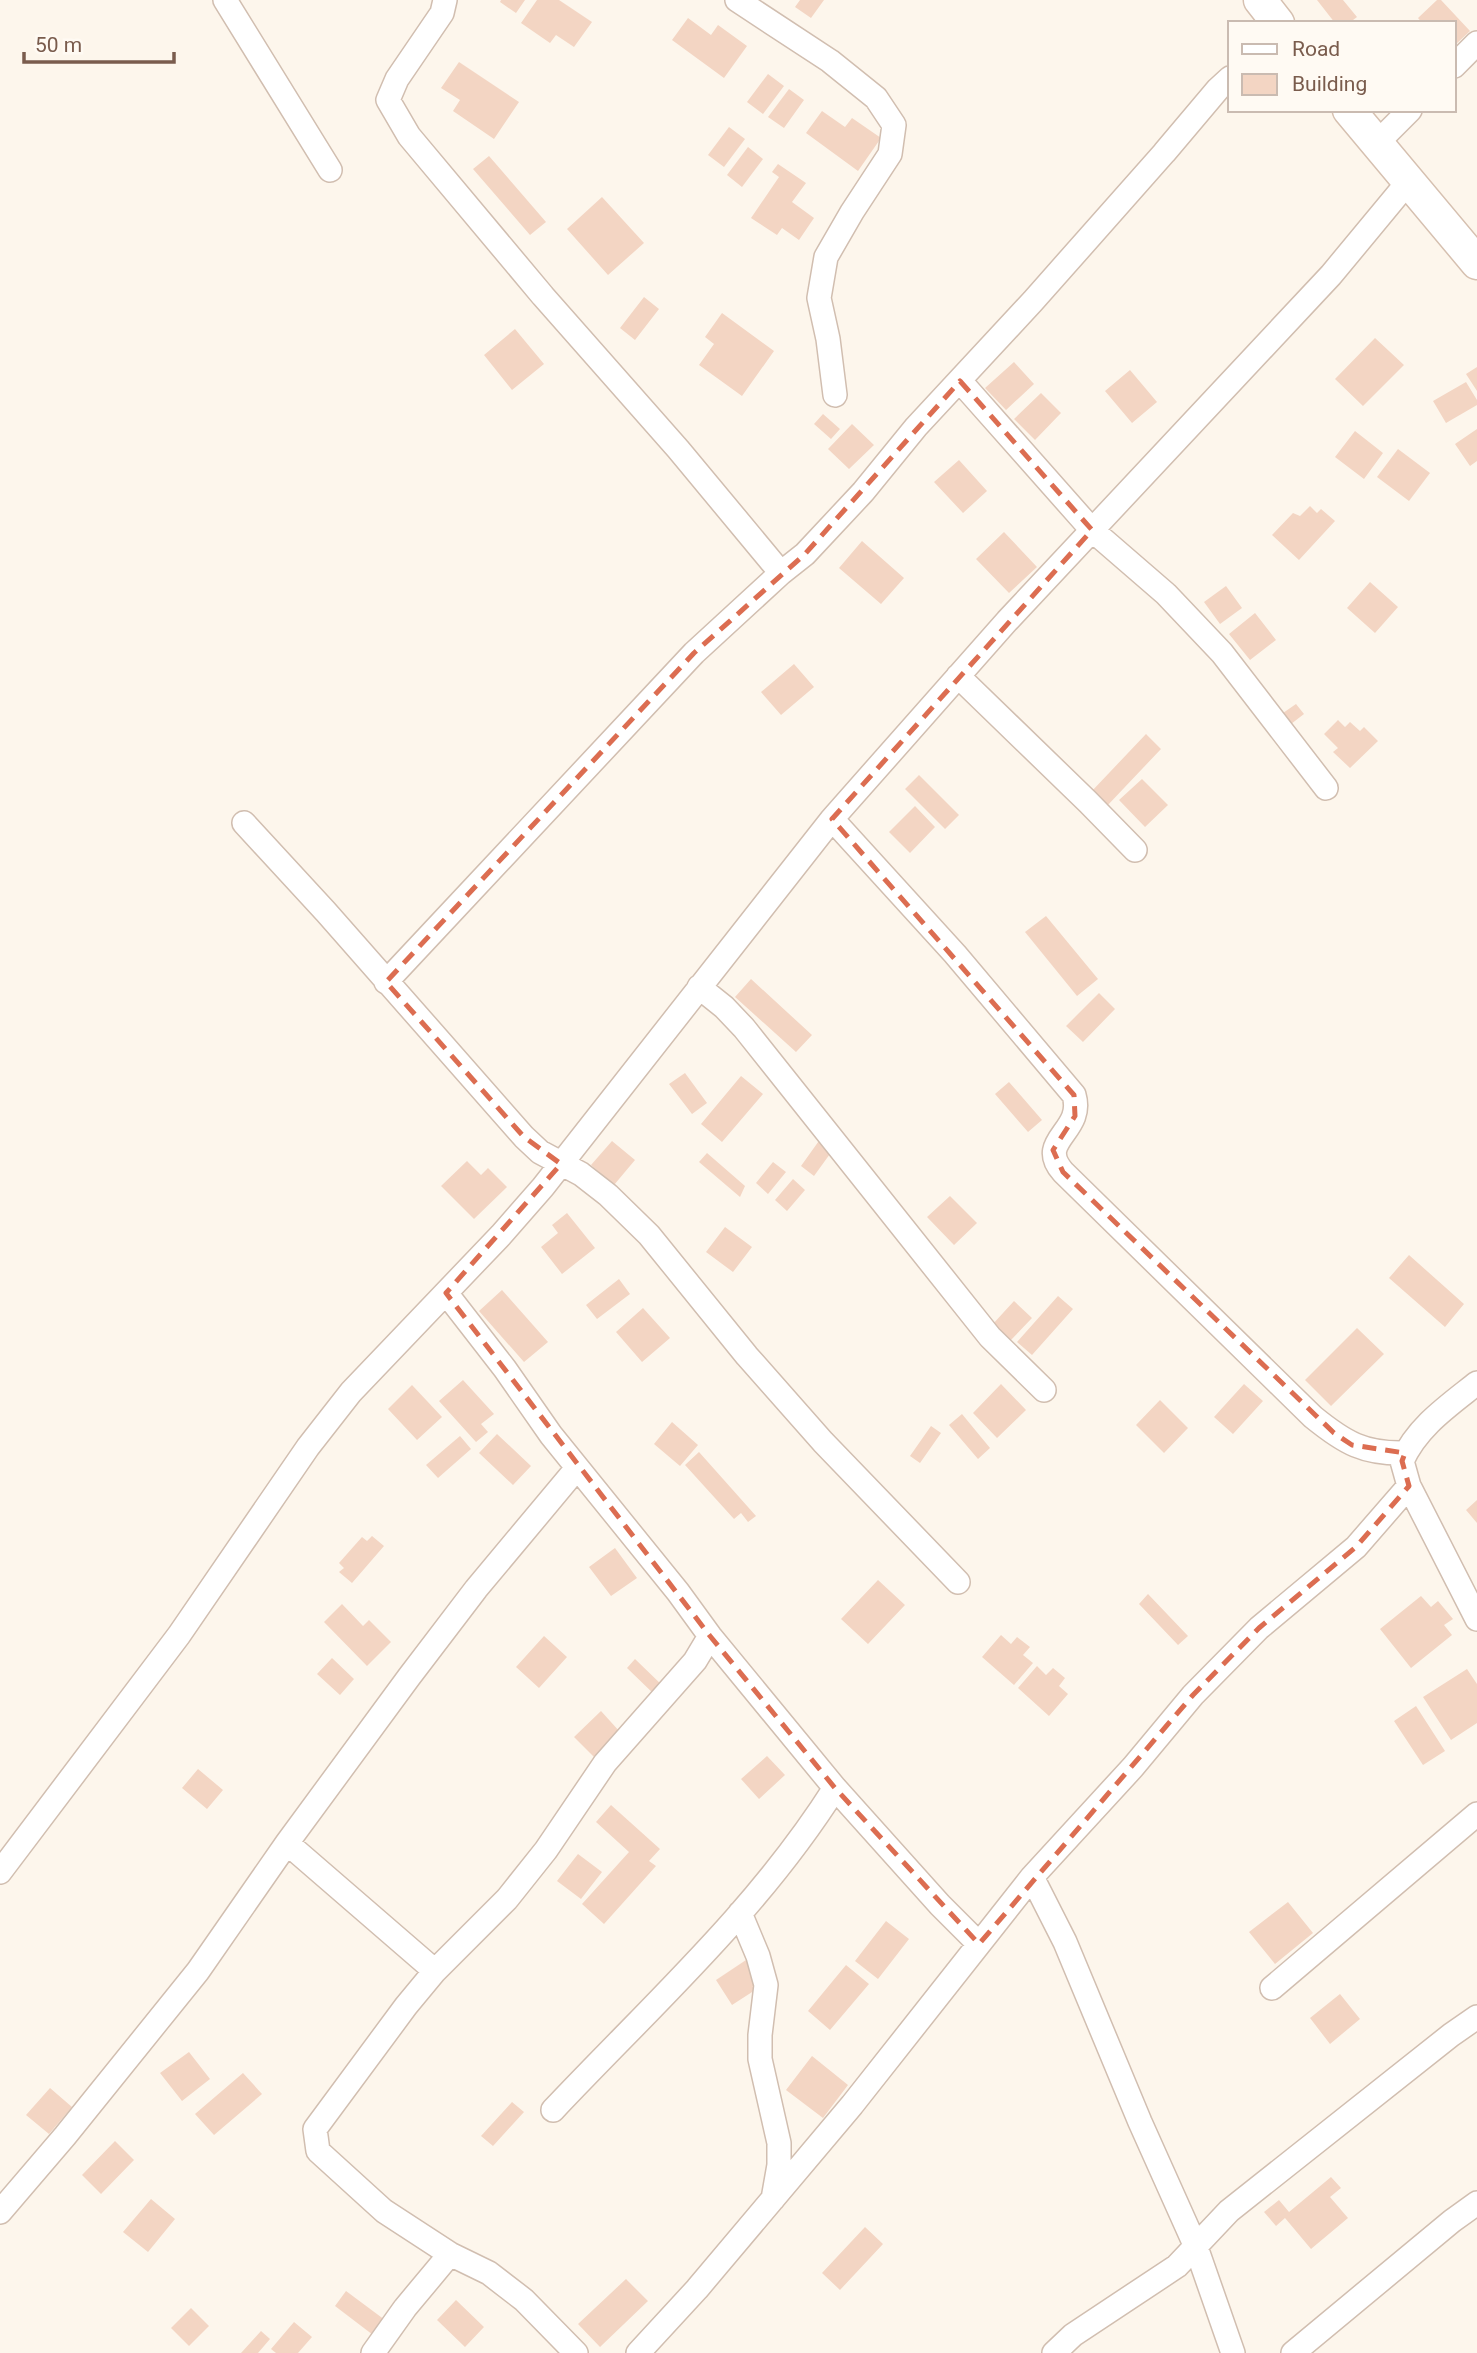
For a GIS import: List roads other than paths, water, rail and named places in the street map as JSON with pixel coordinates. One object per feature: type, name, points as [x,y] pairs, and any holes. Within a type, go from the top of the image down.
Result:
[{"type":"main road","points":[[1351,112],[1408,182],[1475,255]]},
{"type":"street","points":[[225,0],[330,170]]},
{"type":"street","points":[[445,0],[443,13],[397,79],[388,100],[410,136],[436,168],[781,573]]},
{"type":"street","points":[[737,0],[830,61],[876,98],[894,125],[890,154],[852,212],[827,257],[819,298],[828,339],[835,395]]},
{"type":"street","points":[[1456,64],[1477,43]]},
{"type":"street","points":[[386,982],[694,653],[781,573],[805,555],[863,492],[916,427],[1228,80]]},
{"type":"street","points":[[1376,144],[1408,112]]},
{"type":"street","points":[[0,1872],[179,1635],[308,1447],[351,1392],[501,1235],[561,1164],[832,819],[958,676],[1331,275],[1408,182]]},
{"type":"street","points":[[960,381],[1093,530],[1166,594],[1222,653],[1326,788]]},
{"type":"street","points":[[958,676],[1135,850]]},
{"type":"street","points":[[832,819],[955,954],[1074,1095],[1077,1104],[1075,1116],[1053,1150],[1054,1162],[1063,1172],[1324,1425],[1352,1445],[1381,1453],[1405,1453]]},
{"type":"street","points":[[244,823],[524,1136],[540,1152],[581,1174],[608,1195],[649,1235],[747,1356],[958,1583]]},
{"type":"street","points":[[699,987],[744,1028],[990,1337],[1044,1390]]},
{"type":"street","points":[[446,1293],[577,1468],[678,1592],[710,1636],[835,1788],[940,1905],[979,1944]]},
{"type":"street","points":[[1477,1383],[1435,1416],[1410,1443],[1402,1461],[1409,1486],[1477,1619]]},
{"type":"street","points":[[0,2212],[198,1971],[288,1843],[476,1589],[577,1468]]},
{"type":"street","points":[[638,2353],[697,2289],[852,2105],[1032,1877],[1133,1767],[1193,1695],[1259,1628],[1356,1547],[1409,1486]]},
{"type":"street","points":[[576,2353],[524,2300],[489,2273],[450,2254],[384,2211],[318,2151],[315,2129],[364,2060],[435,1970],[507,1899],[546,1850],[605,1763],[695,1661],[710,1636]]},
{"type":"street","points":[[553,2110],[630,2028],[702,1958],[793,1849],[835,1788]]},
{"type":"street","points":[[1272,1988],[1477,1814]]},
{"type":"street","points":[[288,1843],[435,1970]]},
{"type":"street","points":[[1032,1877],[1065,1942],[1140,2122],[1196,2247],[1233,2353]]},
{"type":"street","points":[[740,1913],[758,1956],[766,1985],[760,2059],[779,2143],[779,2165],[773,2199]]},
{"type":"street","points":[[1054,2353],[1073,2335],[1177,2266],[1229,2211],[1477,2017]]},
{"type":"street","points":[[1293,2353],[1477,2203]]},
{"type":"street","points":[[373,2353],[405,2308],[450,2254]]}]
